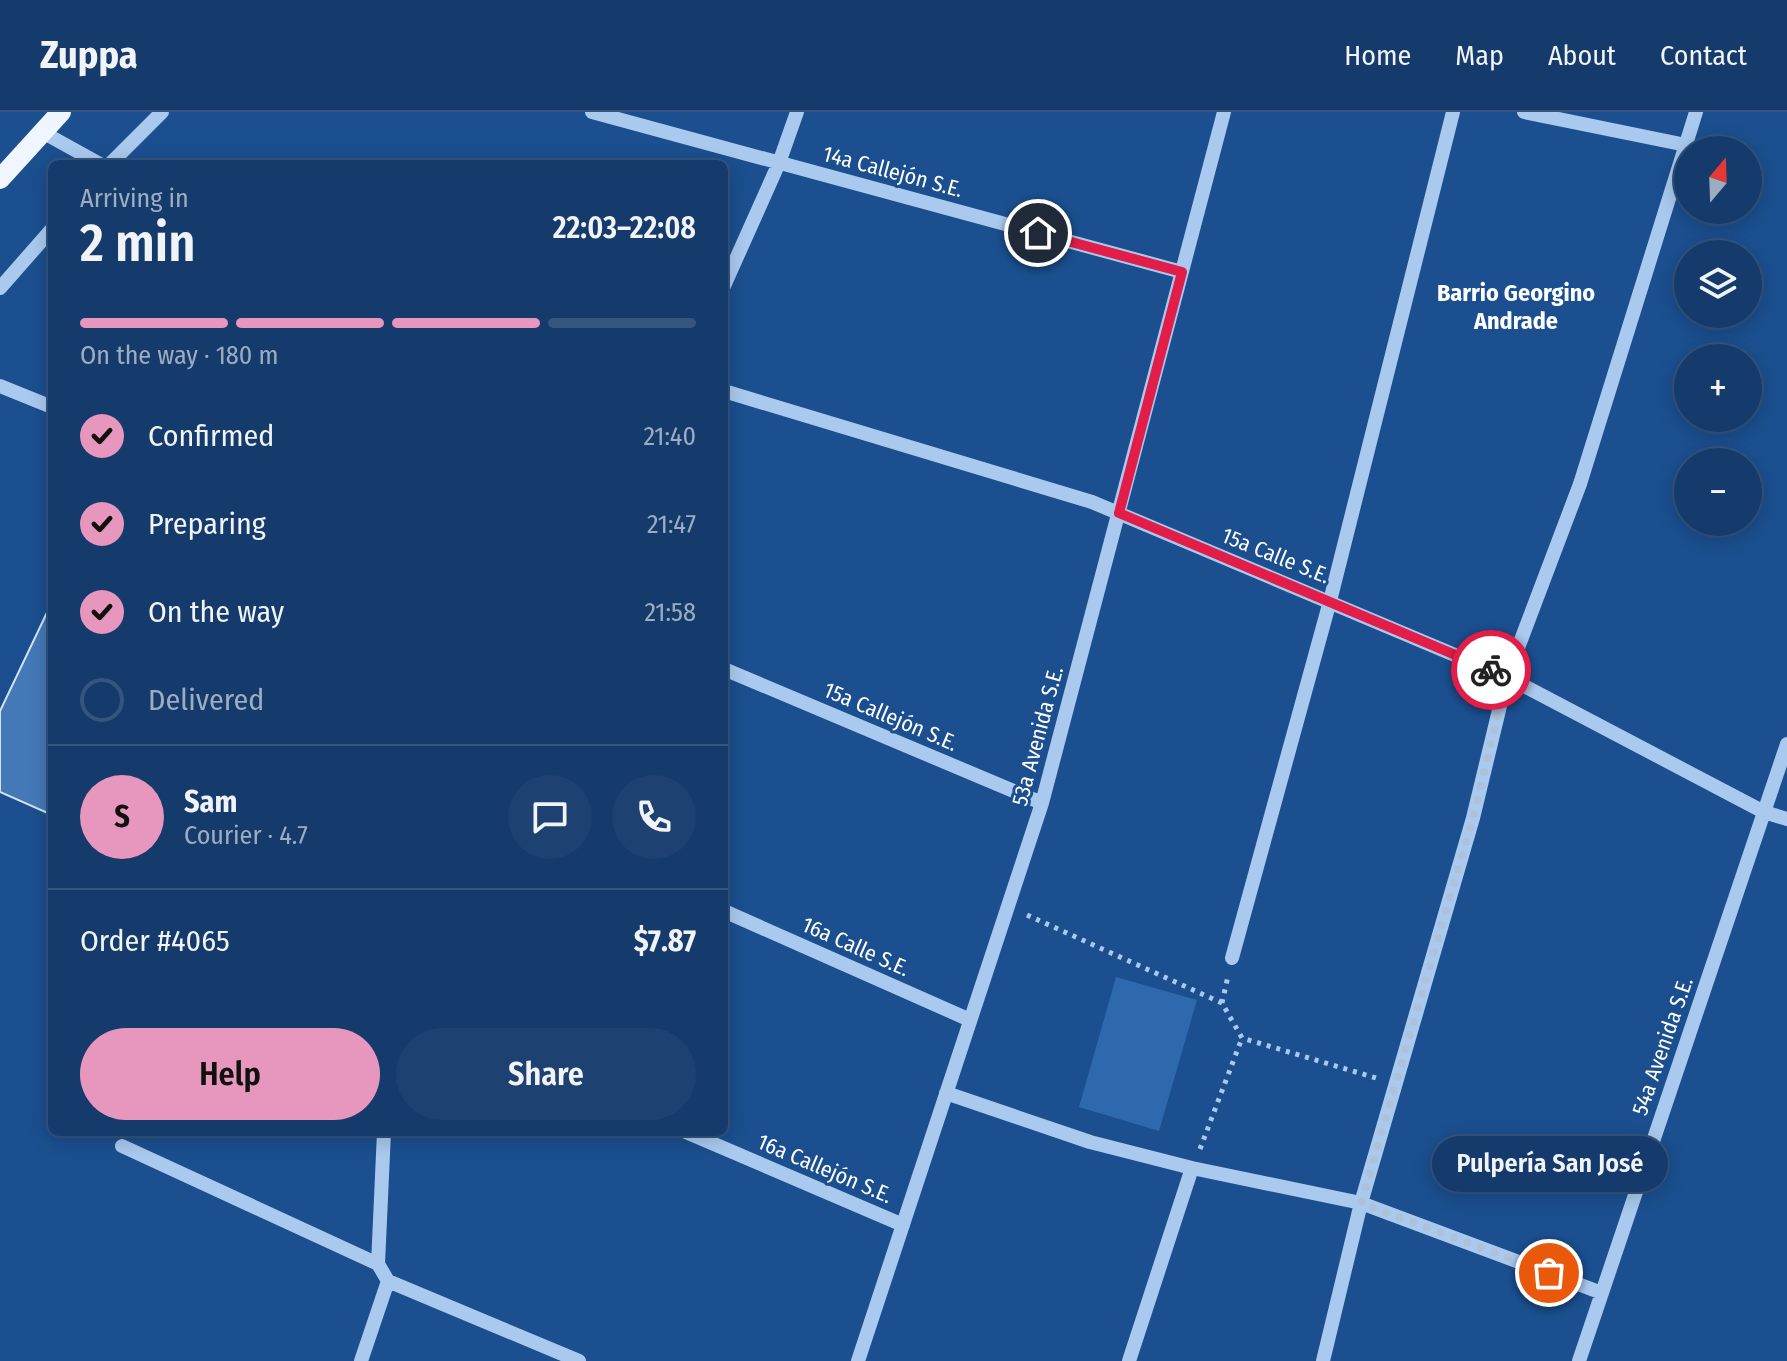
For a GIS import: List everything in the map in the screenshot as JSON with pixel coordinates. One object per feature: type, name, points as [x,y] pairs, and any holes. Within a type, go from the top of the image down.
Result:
[{"type":"main road","points":[[0,179],[61,112]]},
{"type":"street","points":[[114,160],[162,112]]},
{"type":"street","name":"14a Callejón S.E.","points":[[592,112],[1182,272]]},
{"type":"street","points":[[728,277],[779,163],[797,112]]},
{"type":"street","name":"53a Avenida S.E.","points":[[858,1361],[1042,803],[1224,112]]},
{"type":"street","points":[[1232,958],[1330,601],[1453,112]]},
{"type":"street","points":[[1524,112],[1674,143]]},
{"type":"street","points":[[1689,136],[1696,112]]},
{"type":"street","points":[[44,133],[93,160]]},
{"type":"street","points":[[1323,1361],[1361,1203],[1473,818],[1507,677],[1580,484],[1674,183]]},
{"type":"street","points":[[0,288],[48,234]]},
{"type":"street","points":[[0,386],[48,405]]},
{"type":"street","name":"15a Calle S.E.","points":[[728,392],[1092,502],[1507,677],[1764,812],[1787,819]]},
{"type":"street","name":"15a Callejón S.E.","points":[[728,671],[1042,803]]},
{"type":"street","name":"54a Avenida S.E.","points":[[1579,1361],[1787,744]]},
{"type":"street","name":"16a Calle S.E.","points":[[728,913],[970,1020]]},
{"type":"street","points":[[946,1093],[1090,1142],[1192,1168],[1361,1203],[1602,1293]]},
{"type":"street","points":[[384,1136],[378,1264],[388,1281],[579,1361]]},
{"type":"street","name":"16a Callejón S.E.","points":[[695,1136],[903,1225]]},
{"type":"street","points":[[122,1146],[378,1264]]},
{"type":"street","points":[[1129,1361],[1192,1168]]},
{"type":"street","points":[[361,1361],[388,1281]]},
{"type":"path","points":[[1008,906],[1222,1003],[1242,1038],[1396,1084]]},
{"type":"path","points":[[1192,1168],[1242,1038]]},
{"type":"shaded area","points":[[1116,977],[1197,1000],[1159,1131],[1079,1107]]},
{"type":"building","points":[[48,610],[48,813],[0,792],[0,711]]},
{"type":"way so far","points":[[1491,670],[1507,677],[1473,818],[1361,1203],[1549,1273]]},
{"type":"place","name":"Pulpería San José","points":[[1549,1273]]},
{"type":"district","name":"Barrio Georgino Andrade","points":[[1516,307]]},
{"type":"route","points":[[1038,233],[1182,272],[1119,513],[1491,670]]}]
